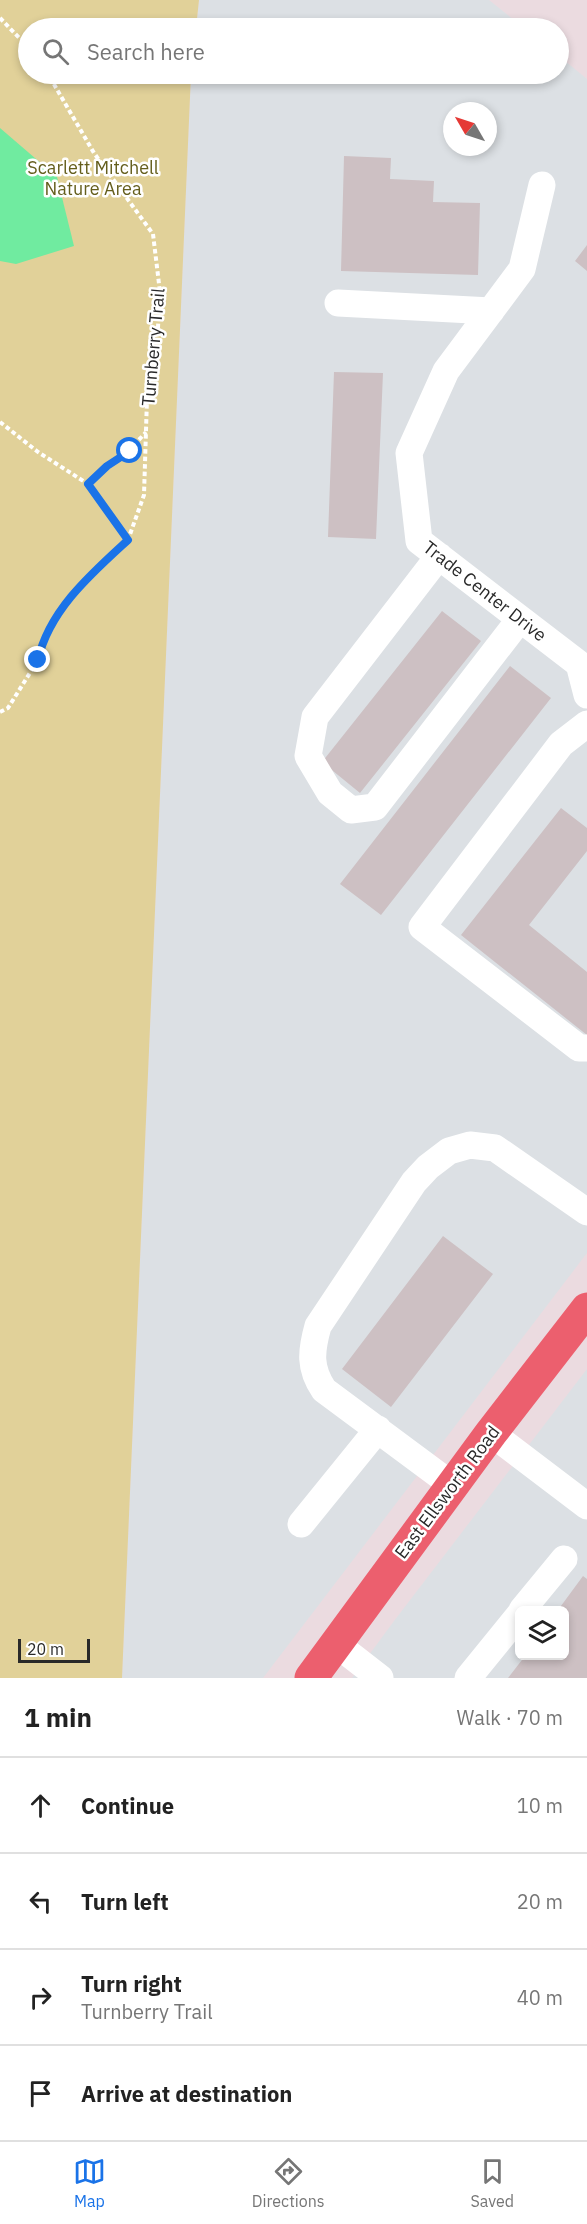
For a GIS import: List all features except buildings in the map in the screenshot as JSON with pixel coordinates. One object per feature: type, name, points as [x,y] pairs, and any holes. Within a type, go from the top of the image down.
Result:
[{"type":"main road","name":"East Ellsworth Road","points":[[311,1678],[452,1485],[587,1309]]},
{"type":"street","name":"Trade Center Drive","points":[[542,185],[522,269],[446,371],[409,453],[419,541],[520,619],[583,664],[587,695]]},
{"type":"street","points":[[338,303],[491,311]]},
{"type":"street","points":[[439,556],[315,717],[308,756],[330,793],[351,810],[375,807],[520,619]]},
{"type":"street","points":[[587,724],[561,744],[422,927],[579,1048],[587,1048]]},
{"type":"street","points":[[452,1485],[324,1390],[315,1377],[310,1353],[318,1326],[342,1287],[428,1167],[449,1151],[470,1145],[495,1148],[587,1212]]},
{"type":"street","points":[[301,1524],[378,1429]]},
{"type":"street","points":[[491,1433],[587,1506]]},
{"type":"street","points":[[526,1606],[564,1559]]},
{"type":"street","points":[[468,1678],[515,1619]]},
{"type":"street","points":[[335,1643],[380,1678]]},
{"type":"path","points":[[0,18],[18,37]]},
{"type":"path","name":"Turnberry Trail","points":[[0,712],[8,708],[38,660],[41,645],[66,603],[90,574],[128,540],[144,495],[148,366],[157,345],[160,292],[153,234],[94,153],[54,84]]},
{"type":"path","points":[[0,422],[38,452],[88,484],[128,540]]},
{"type":"path","points":[[88,484],[107,466],[130,451],[147,431]]},
{"type":"shaded area","points":[[199,0],[489,0],[512,18],[197,18]]},
{"type":"shaded area","points":[[569,64],[587,79],[587,1253],[263,1678],[122,1678],[191,84],[569,84]]},
{"type":"shaded area","points":[[0,128],[57,177],[74,246],[16,264],[0,261]]},
{"type":"shaded area","points":[[587,1369],[587,1678],[352,1678],[394,1621]]},
{"type":"green space","name":"Scarlett Mitchell Nature Area","points":[[0,0],[199,0],[197,18],[18,18],[18,84],[191,84],[122,1678],[0,1678]]},
{"type":"route","points":[[38,660],[41,645],[66,603],[90,574],[128,540],[88,484],[107,466],[130,451]]}]
